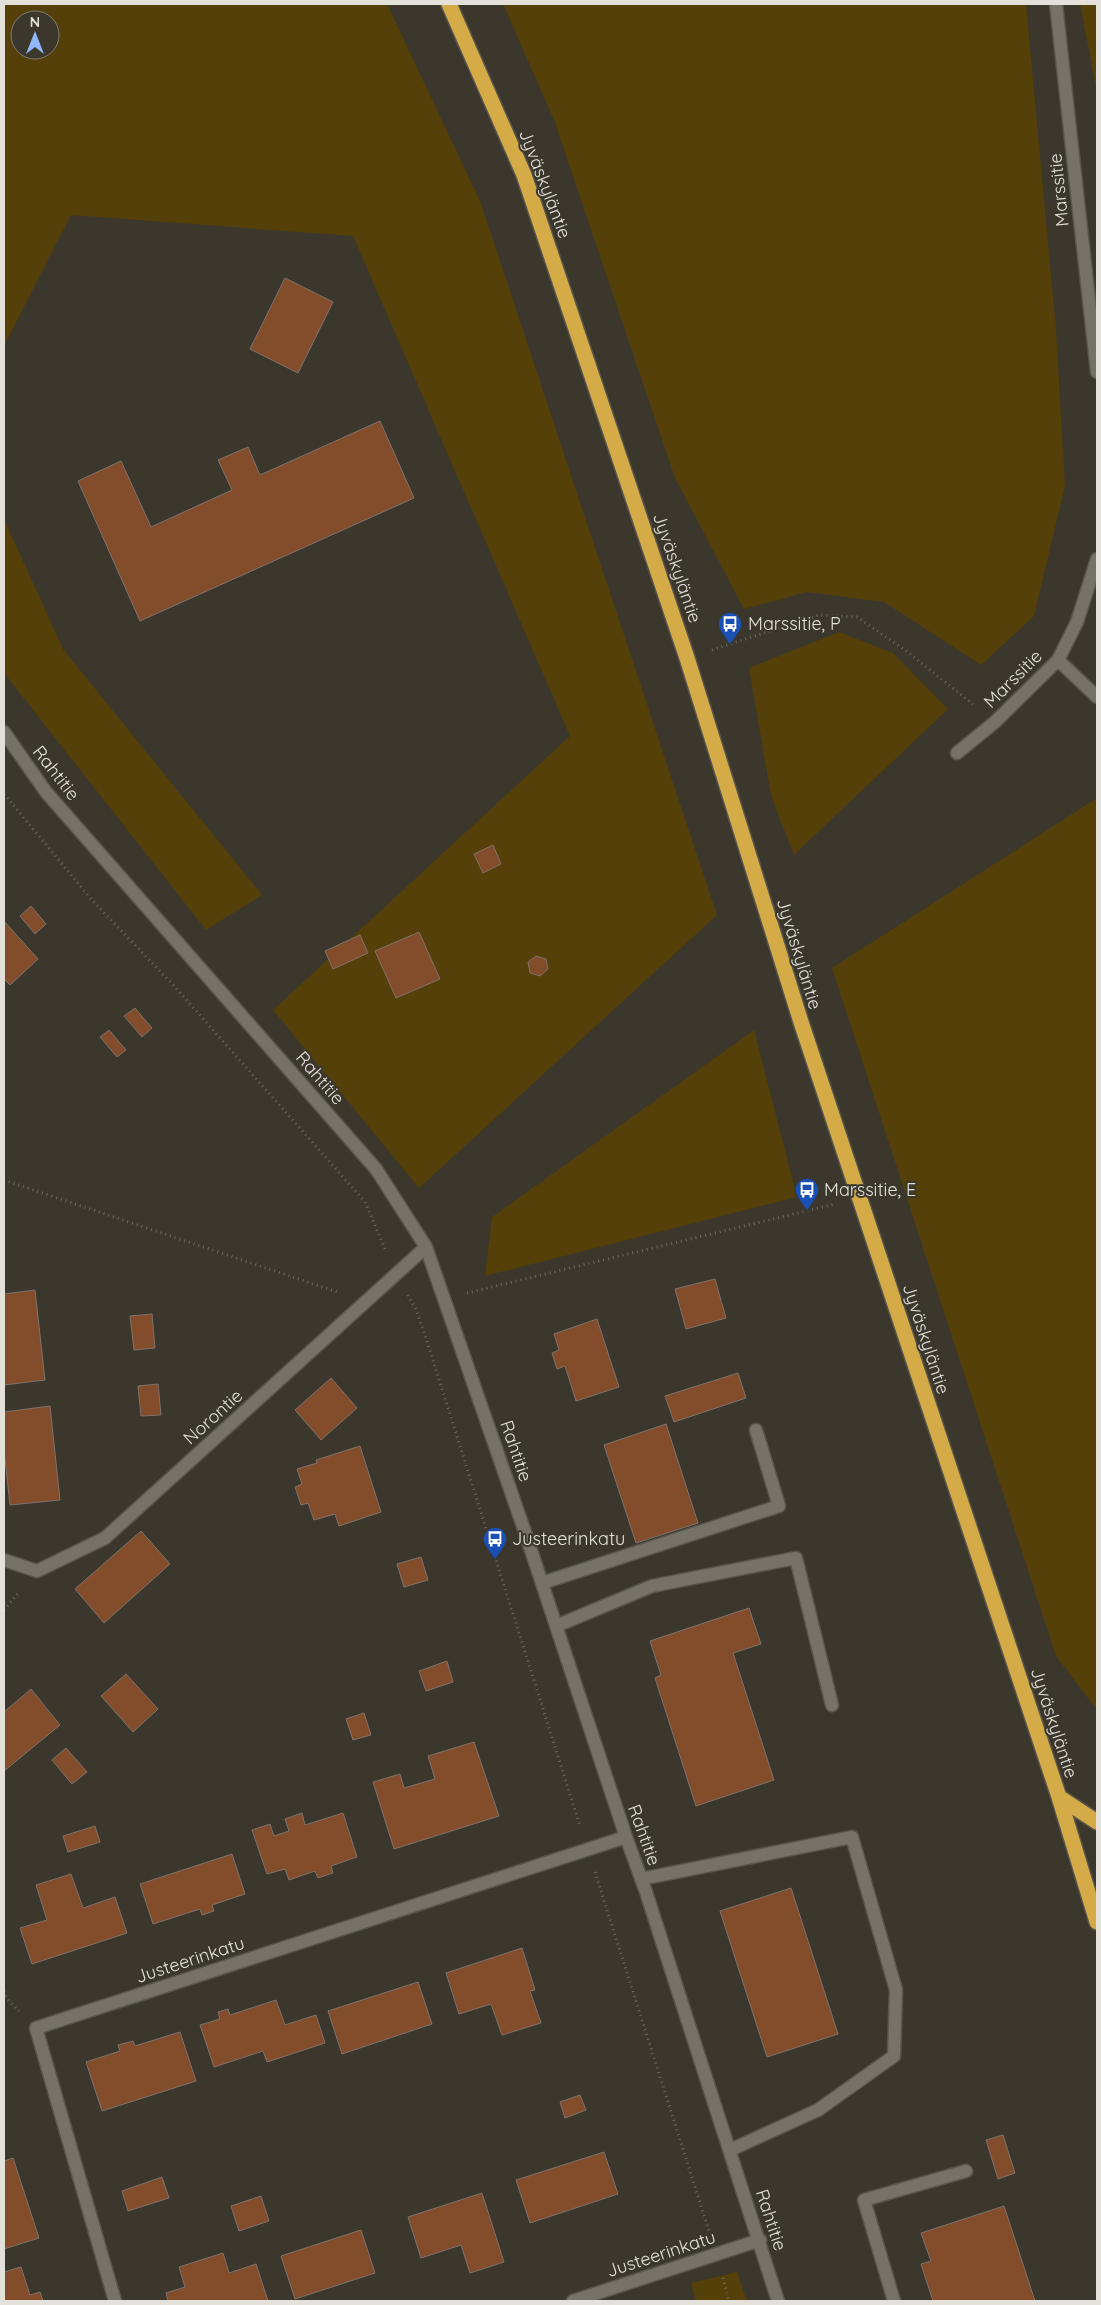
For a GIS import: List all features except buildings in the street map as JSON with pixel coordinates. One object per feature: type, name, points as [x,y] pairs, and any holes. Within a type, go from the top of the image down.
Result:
[{"type":"highway","name":"Jyväskyläntie","points":[[449,4],[524,175],[688,658],[801,1022],[1059,1798],[1097,1922]]},
{"type":"highway","points":[[1059,1798],[1097,1822]]},
{"type":"street","name":"Marssitie","points":[[1056,4],[1097,372]]},
{"type":"street","name":"Marssitie","points":[[957,753],[995,722],[1058,660],[1077,622],[1097,559]]},
{"type":"street","points":[[1058,660],[1097,698]]},
{"type":"street","name":"Rahtitie","points":[[4,732],[46,792],[376,1169],[426,1247],[542,1582],[626,1837],[642,1878],[760,2240],[778,2301]]},
{"type":"street","name":"Norontie","points":[[4,1560],[37,1571],[105,1538],[426,1247]]},
{"type":"street","points":[[542,1582],[779,1506],[756,1430]]},
{"type":"street","points":[[556,1626],[652,1586],[796,1558],[832,1705]]},
{"type":"street","name":"Justeerinkatu","points":[[116,2301],[36,2028],[588,1851],[626,1837]]},
{"type":"street","points":[[642,1878],[852,1837],[896,1990],[894,2056],[818,2110],[730,2150]]},
{"type":"street","points":[[890,2300],[864,2200],[966,2171]]},
{"type":"street","name":"Justeerinkatu","points":[[573,2301],[760,2240]]},
{"type":"path","points":[[688,658],[818,615],[857,617],[905,650],[995,722]]},
{"type":"path","points":[[4,794],[91,899],[176,988],[364,1202],[396,1273],[416,1310],[716,2254],[729,2301]]},
{"type":"path","points":[[4,1180],[328,1289]]},
{"type":"path","points":[[416,1310],[444,1299],[859,1198]]},
{"type":"shaded area","points":[[4,4],[387,4],[480,201],[717,915],[419,1188],[273,1010],[570,736],[353,236],[71,215],[4,346]]},
{"type":"shaded area","points":[[503,4],[1026,4],[1056,329],[1065,486],[1034,616],[981,665],[884,602],[807,592],[744,609],[675,478],[554,120]]},
{"type":"shaded area","points":[[1080,4],[1097,4],[1097,92]]},
{"type":"shaded area","points":[[4,519],[63,649],[262,895],[206,930],[4,673]]},
{"type":"shaded area","points":[[839,632],[893,653],[948,709],[794,855],[771,796],[749,668]]},
{"type":"shaded area","points":[[1097,798],[1097,1710],[1056,1656],[832,968]]},
{"type":"shaded area","points":[[754,1030],[797,1197],[485,1276],[492,1217]]},
{"type":"shaded area","points":[[737,2272],[747,2301],[696,2301],[691,2283]]},
{"type":"place","name":"Marssitie, P","points":[[730,645]]},
{"type":"place","name":"Marssitie, E","points":[[807,1211]]},
{"type":"place","name":"Justeerinkatu","points":[[495,1560]]}]
